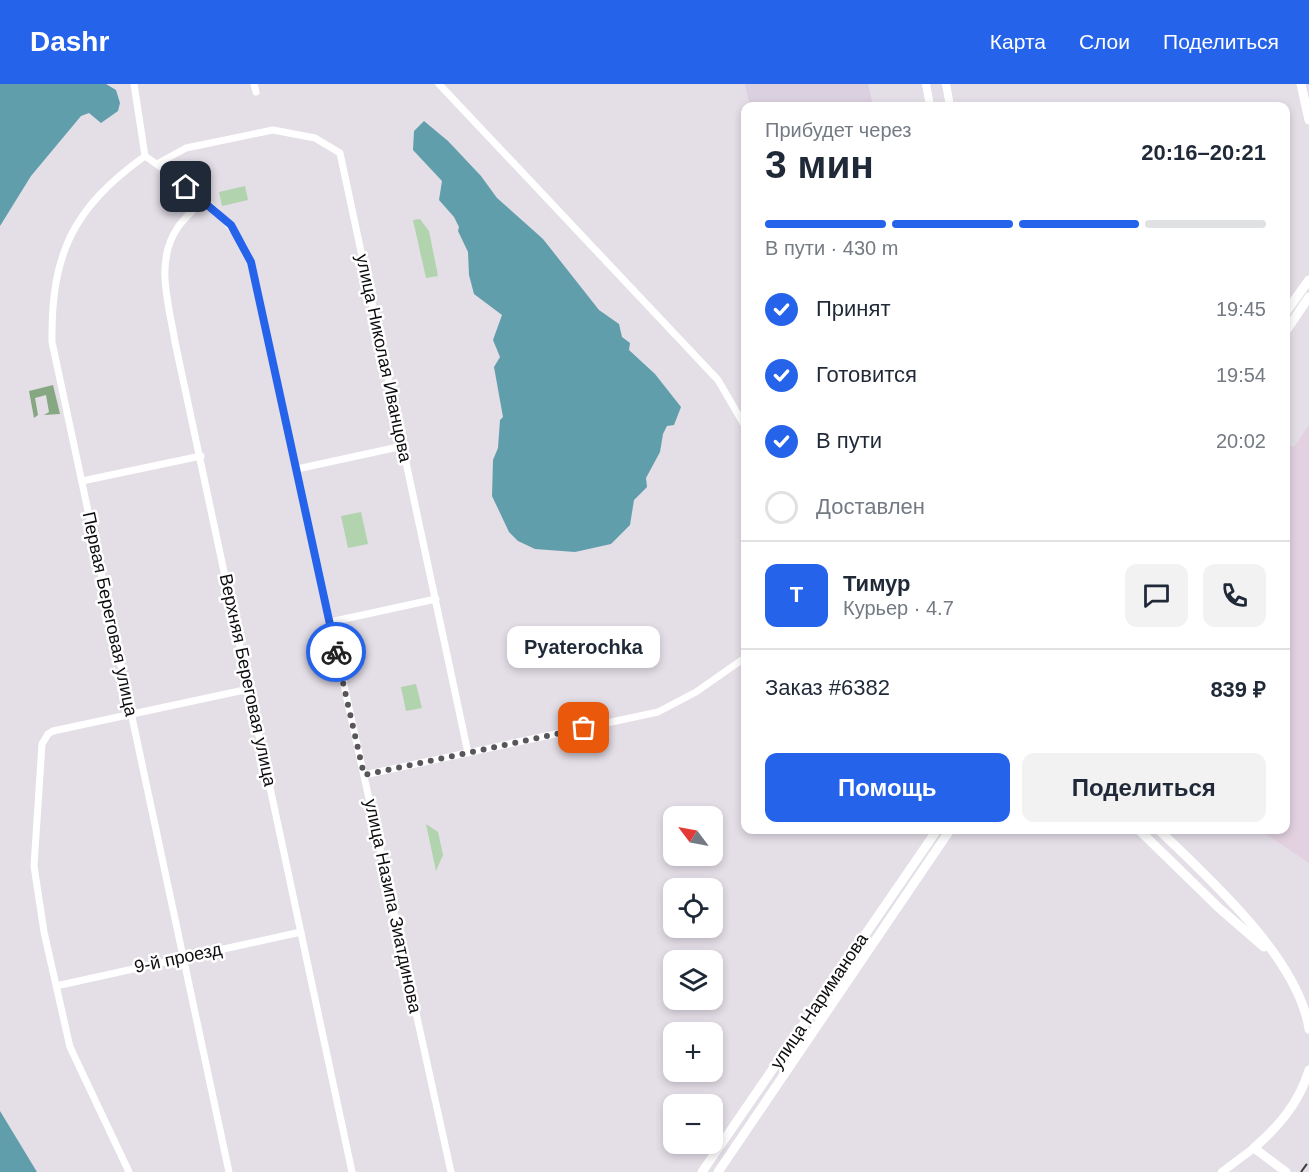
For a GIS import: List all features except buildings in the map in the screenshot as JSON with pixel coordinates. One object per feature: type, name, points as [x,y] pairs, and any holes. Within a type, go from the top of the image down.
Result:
[{"type":"main road","points":[[1301,84],[1309,120]]},
{"type":"main road","points":[[1290,306],[1309,280]]},
{"type":"main road","points":[[1290,325],[1309,297]]},
{"type":"main road","name":"улица Нариманова","points":[[702,1172],[934,834]]},
{"type":"main road","name":"улица Нариманова","points":[[718,1172],[947,834]]},
{"type":"main road","points":[[1143,834],[1219,908],[1272,954]]},
{"type":"main road","points":[[1163,834],[1251,922],[1293,983],[1303,1006],[1309,1029]]},
{"type":"main road","points":[[1286,1172],[1254,1148],[1283,1120],[1296,1102],[1309,1070]]},
{"type":"street","points":[[134,84],[145,156]]},
{"type":"street","points":[[439,84],[718,380],[741,419]]},
{"type":"street","points":[[926,84],[929,102]]},
{"type":"street","points":[[946,84],[949,102]]},
{"type":"street","name":"улица Николая Иванцова","points":[[157,164],[186,148],[273,130],[315,138],[340,153],[468,753]]},
{"type":"street","name":"улица Назипа Зиатдинова","points":[[145,156],[203,199],[235,231],[251,262],[451,1172]]},
{"type":"street","name":"Первая Береговая улица","points":[[145,156],[115,178],[86,210],[68,241],[55,281],[52,342],[229,1172]]},
{"type":"street","name":"Верхняя Береговая улица","points":[[203,199],[171,238],[164,267],[175,342],[249,689],[266,758],[352,1172]]},
{"type":"street","points":[[297,469],[403,446]]},
{"type":"street","points":[[82,481],[201,456]]},
{"type":"street","points":[[330,621],[436,599]]},
{"type":"street","points":[[364,775],[658,712],[674,705],[741,660]]},
{"type":"street","points":[[129,1172],[70,1047],[56,986],[34,866],[42,744],[48,734],[53,731],[249,689]]},
{"type":"street","name":"9-й проезд","points":[[56,986],[183,956],[301,932]]},
{"type":"street","points":[[1222,1172],[1254,1148]]},
{"type":"shaded area","points":[[745,84],[868,84],[872,102],[749,102]]},
{"type":"shaded area","points":[[1309,425],[1309,863],[1266,834],[1290,834],[1290,446],[1294,447]]},
{"type":"green space","points":[[245,186],[248,200],[222,206],[219,192]]},
{"type":"green space","points":[[420,219],[429,231],[438,276],[426,278],[413,220]]},
{"type":"green space","points":[[53,385],[60,414],[44,415],[49,412],[46,395],[35,398],[38,415],[34,418],[29,391]]},
{"type":"green space","points":[[361,512],[368,544],[348,548],[341,516]]},
{"type":"green space","points":[[416,684],[422,708],[406,711],[401,687]]},
{"type":"green space","points":[[426,824],[438,832],[443,855],[436,871]]},
{"type":"water","points":[[0,84],[106,84],[116,90],[120,103],[118,111],[101,123],[89,113],[81,116],[31,176],[0,226]]},
{"type":"water","points":[[424,121],[448,141],[481,176],[497,198],[543,239],[599,310],[619,324],[622,337],[630,343],[629,350],[655,374],[681,407],[674,425],[667,426],[663,434],[660,452],[646,478],[647,487],[634,500],[630,525],[611,544],[575,552],[535,549],[518,541],[509,532],[492,496],[493,460],[498,448],[500,420],[503,417],[494,367],[500,357],[493,340],[502,315],[474,294],[469,275],[468,252],[458,231],[459,227],[454,217],[439,200],[442,181],[413,150],[414,131]]},
{"type":"water","points":[[0,1111],[37,1172],[0,1172]]},
{"type":"railway","points":[[1301,1172],[1309,1161]]},
{"type":"way so far","points":[[336,652],[364,775],[584,728]]},
{"type":"place","name":"Pyaterochka","points":[[584,728]]},
{"type":"route","points":[[186,187],[231,225],[246,249],[257,280],[336,652]]}]
